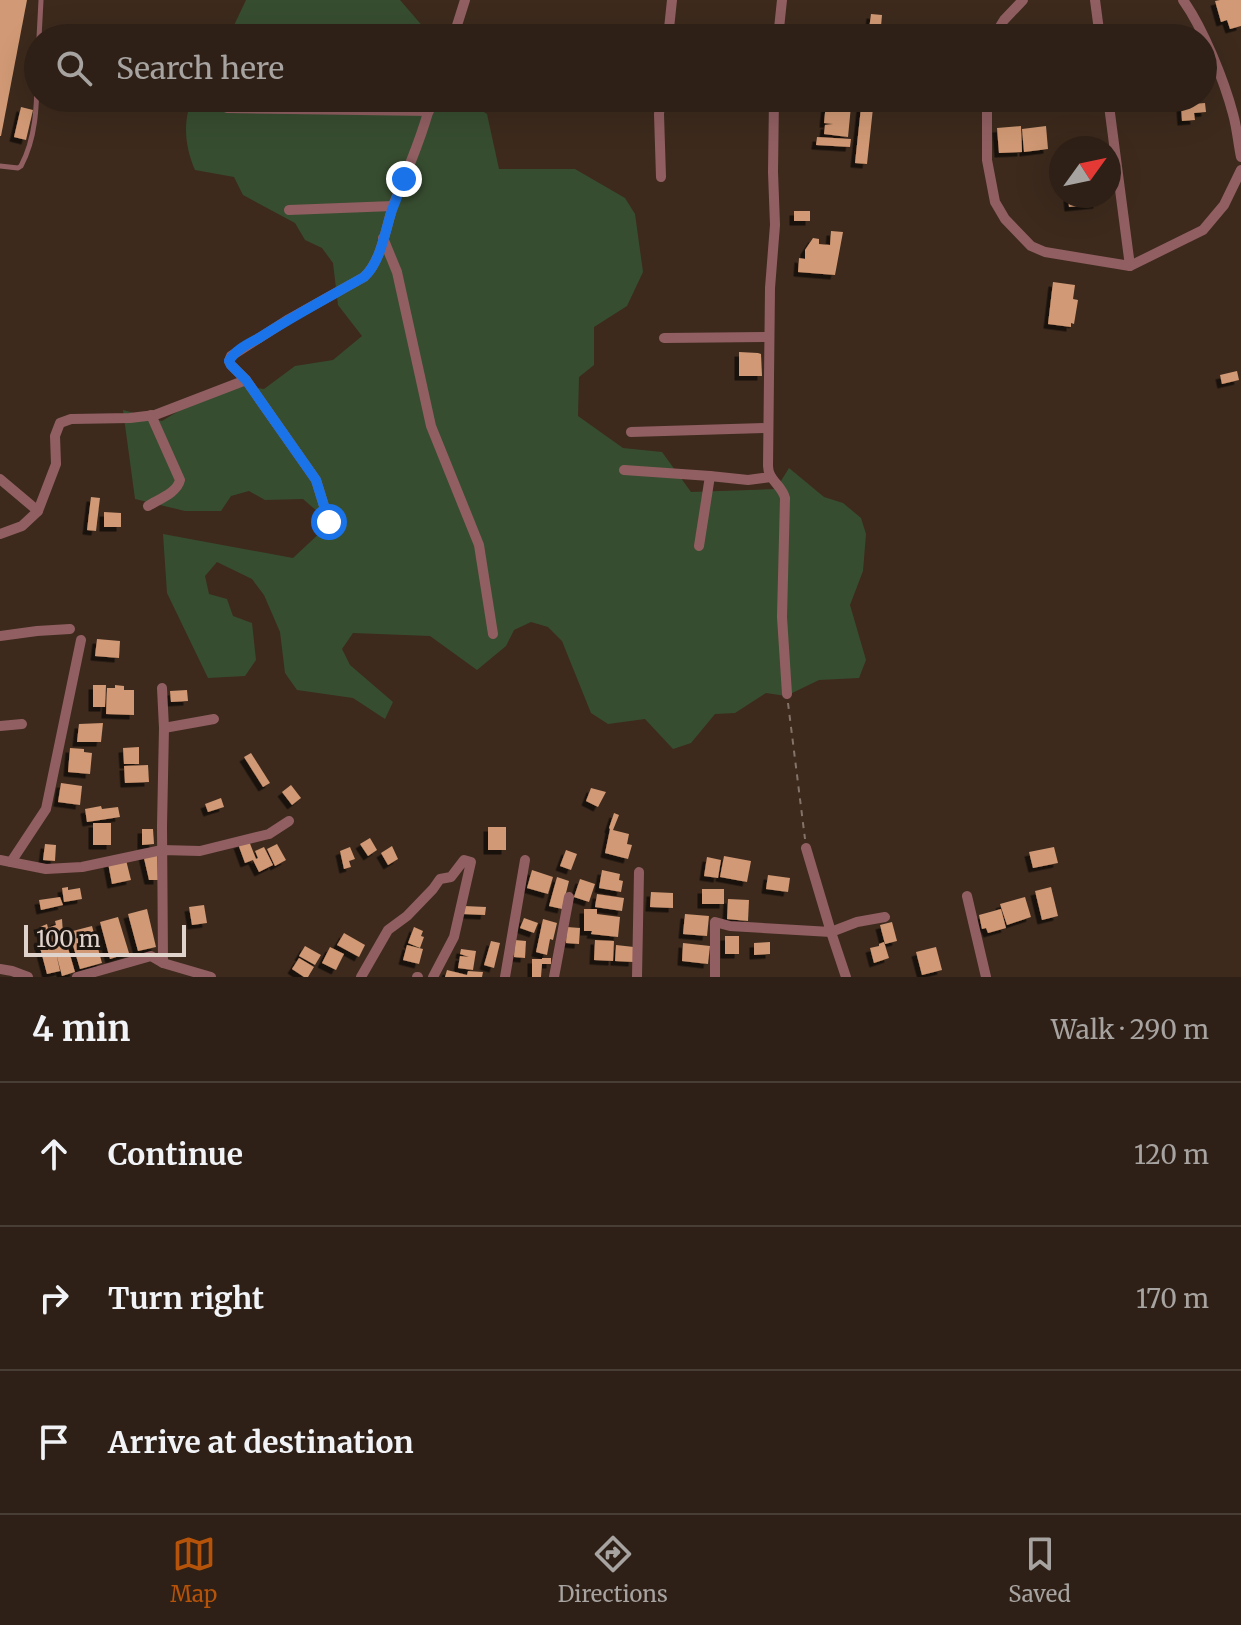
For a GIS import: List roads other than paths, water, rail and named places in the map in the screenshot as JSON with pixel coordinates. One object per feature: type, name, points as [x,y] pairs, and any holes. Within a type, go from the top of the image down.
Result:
[{"type":"street","points":[[457,24],[465,0]]},
{"type":"street","points":[[669,24],[672,0]]},
{"type":"street","points":[[779,24],[782,0]]},
{"type":"street","points":[[1002,24],[1023,0]]},
{"type":"street","points":[[1095,0],[1098,24]]},
{"type":"street","points":[[1183,0],[1197,24]]},
{"type":"street","points":[[1217,69],[1233,113],[1241,157]]},
{"type":"street","points":[[329,522],[316,480],[246,380],[229,361],[231,356],[289,319],[370,272],[429,112]]},
{"type":"street","points":[[659,112],[661,177]]},
{"type":"street","points":[[774,112],[775,225],[770,288],[768,471],[785,498],[782,617],[787,694]]},
{"type":"street","points":[[987,112],[987,160],[995,202],[1005,219],[1031,246],[1045,252],[1130,266],[1203,230],[1224,205],[1241,170]]},
{"type":"street","points":[[1110,112],[1130,266]]},
{"type":"street","points":[[289,210],[393,206]]},
{"type":"street","points":[[383,238],[397,272],[431,426],[479,545],[493,634]]},
{"type":"street","points":[[664,338],[769,337]]},
{"type":"street","points":[[0,534],[22,526],[38,511],[56,464],[55,436],[60,423],[71,419],[130,418],[162,413],[246,380]]},
{"type":"street","points":[[148,506],[175,490],[180,480],[151,415]]},
{"type":"street","points":[[631,432],[768,428]]},
{"type":"street","points":[[624,470],[748,480],[771,477]]},
{"type":"street","points":[[699,546],[710,476]]},
{"type":"street","points":[[0,479],[38,511]]},
{"type":"street","points":[[0,636],[70,629]]},
{"type":"street","points":[[81,640],[46,809],[5,861],[46,869],[67,868],[162,850],[200,851],[269,834],[289,821]]},
{"type":"street","points":[[162,688],[163,963]]},
{"type":"street","points":[[164,728],[214,719]]},
{"type":"street","points":[[0,726],[22,724]]},
{"type":"street","points":[[806,848],[846,977]]},
{"type":"street","points":[[361,977],[390,928],[407,916],[440,879],[451,877],[464,860],[471,862],[454,937],[433,977]]},
{"type":"street","points":[[505,977],[525,860]]},
{"type":"street","points":[[637,977],[639,872]]},
{"type":"street","points":[[967,896],[986,977]]},
{"type":"street","points":[[554,977],[569,897]]},
{"type":"street","points":[[715,977],[715,922],[730,926],[831,932],[857,922],[885,917]]},
{"type":"street","points":[[77,977],[114,972],[151,956],[163,963],[211,977]]},
{"type":"street","points":[[0,969],[28,977]]},
{"type":"lane","points":[[40,24],[41,0]]},
{"type":"lane","points":[[0,166],[21,166],[32,138],[36,112]]}]
